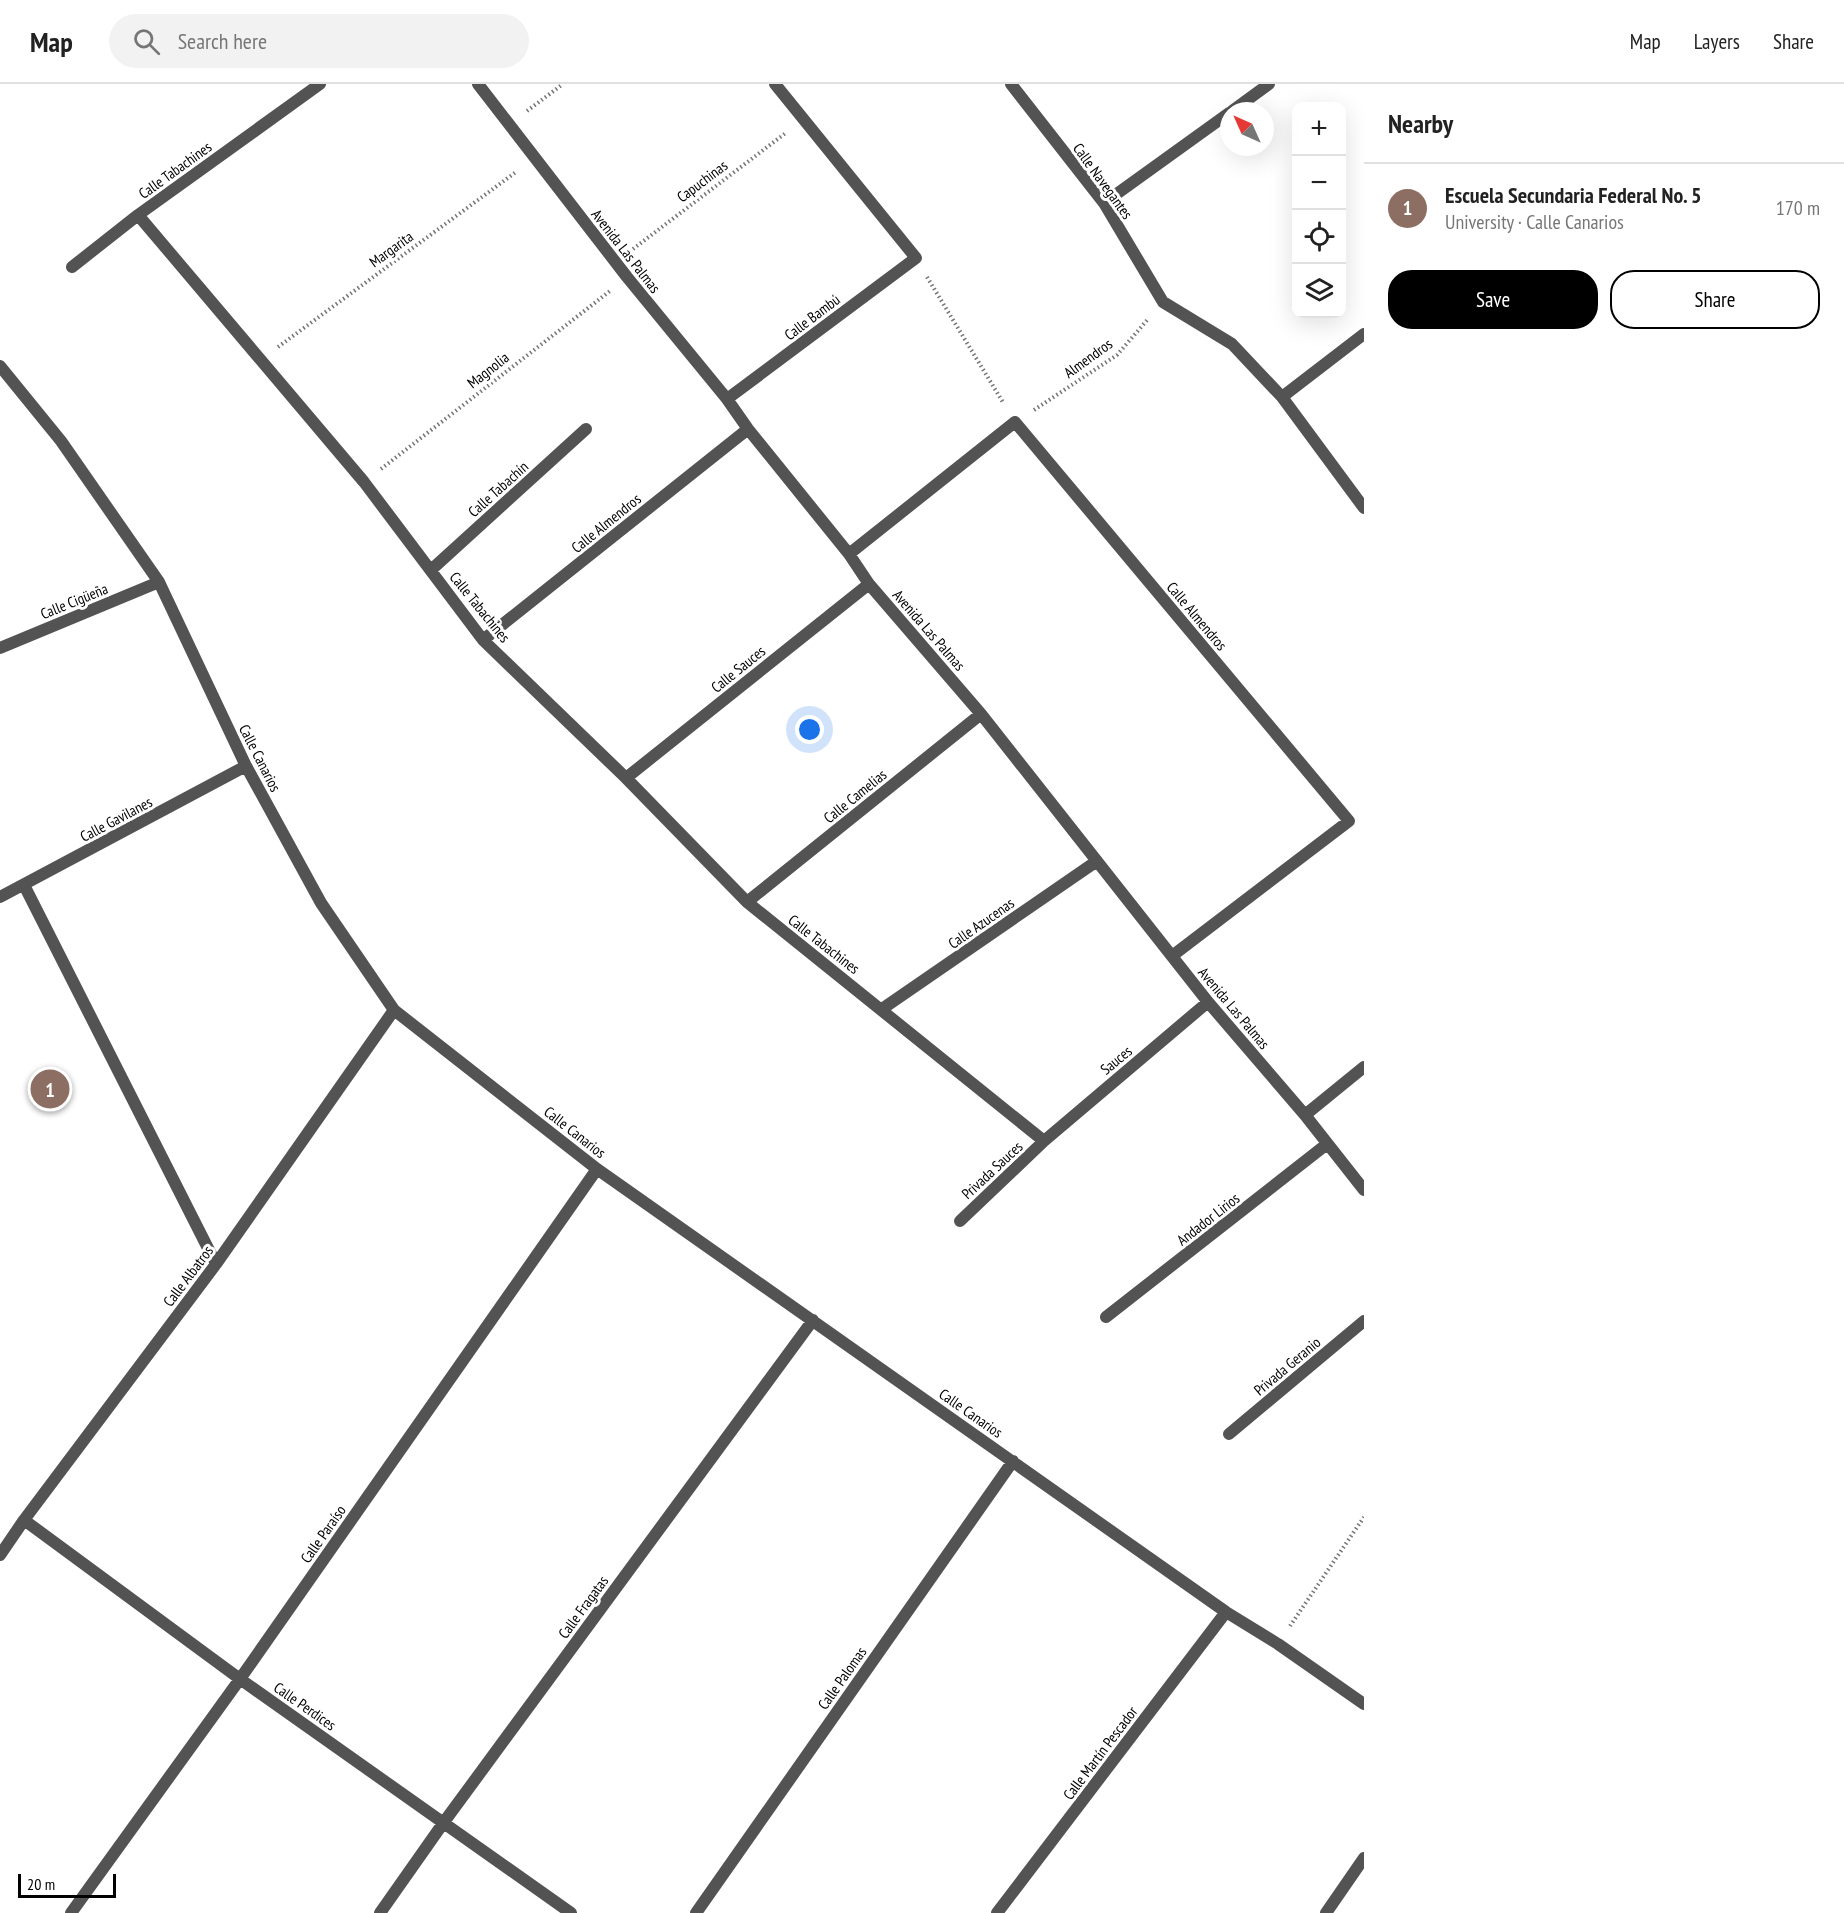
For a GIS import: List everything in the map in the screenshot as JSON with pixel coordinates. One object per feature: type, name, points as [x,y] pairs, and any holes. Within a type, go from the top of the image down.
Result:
[{"type":"street","name":"Calle Tabachines","points":[[321,84],[138,215],[364,482],[483,640],[626,778],[747,902],[1044,1141]]},
{"type":"street","name":"Avenida Las Palmas","points":[[478,84],[627,278],[727,399],[748,429],[849,554],[869,584],[981,714],[1208,1002],[1305,1115],[1364,1190]]},
{"type":"street","points":[[776,84],[915,258]]},
{"type":"street","name":"Calle Navegantes","points":[[1011,84],[1104,203],[1163,302]]},
{"type":"street","points":[[1244,102],[1269,84]]},
{"type":"street","points":[[1104,203],[1220,119]]},
{"type":"street","points":[[72,267],[138,215]]},
{"type":"street","name":"Calle Bambú","points":[[727,399],[915,258]]},
{"type":"street","points":[[1163,302],[1232,344],[1282,397],[1364,508]]},
{"type":"street","points":[[1282,397],[1364,334]]},
{"type":"street","name":"Calle Canarios","points":[[0,366],[61,441],[159,582],[246,766],[321,903],[394,1011],[597,1169],[1226,1612],[1278,1644],[1364,1704]]},
{"type":"street","points":[[849,554],[1015,423]]},
{"type":"street","name":"Calle Almendros","points":[[1015,423],[1349,821],[1172,956]]},
{"type":"street","name":"Calle Tabachín","points":[[431,570],[586,429]]},
{"type":"street","name":"Calle Almendros","points":[[483,640],[748,429]]},
{"type":"street","name":"Calle Cigüeña","points":[[0,648],[159,582]]},
{"type":"street","name":"Calle Sauces","points":[[626,778],[869,584]]},
{"type":"street","name":"Calle Camelias","points":[[747,902],[981,714]]},
{"type":"street","name":"Calle Gavilanes","points":[[0,897],[246,766]]},
{"type":"street","name":"Calle Azucenas","points":[[882,1009],[1096,861]]},
{"type":"street","points":[[24,885],[216,1264]]},
{"type":"street","name":"Sauces","points":[[1044,1141],[1208,1002]]},
{"type":"street","name":"Calle Albatros","points":[[0,1555],[216,1264],[394,1011]]},
{"type":"street","points":[[1305,1115],[1364,1067]]},
{"type":"street","name":"Privada Sauces","points":[[960,1221],[1044,1141]]},
{"type":"street","name":"Andador Lirios","points":[[1106,1317],[1327,1144]]},
{"type":"street","name":"Calle Paraíso","points":[[71,1913],[240,1679],[597,1169]]},
{"type":"street","name":"Calle Fragatas","points":[[380,1913],[444,1822],[813,1320]]},
{"type":"street","name":"Privada Geranio","points":[[1229,1434],[1364,1321]]},
{"type":"street","name":"Calle Palomas","points":[[696,1913],[1014,1461]]},
{"type":"street","name":"Calle Perdices","points":[[24,1520],[240,1679],[571,1913]]},
{"type":"street","name":"Calle Martín Pescador","points":[[997,1913],[1226,1612]]},
{"type":"street","points":[[1326,1913],[1364,1858]]},
{"type":"path","points":[[510,124],[563,84]]},
{"type":"path","name":"Capuchinas","points":[[616,262],[804,120]]},
{"type":"path","name":"Margarita","points":[[261,360],[535,158]]},
{"type":"path","points":[[915,258],[1015,423]]},
{"type":"path","name":"Magnolia","points":[[364,482],[627,278]]},
{"type":"path","name":"Almendros","points":[[1015,423],[1117,355],[1163,302]]},
{"type":"path","points":[[1278,1644],[1364,1517]]},
{"type":"place","name":"Escuela Secundaria Federal No. 5","points":[[50,1089]]}]
